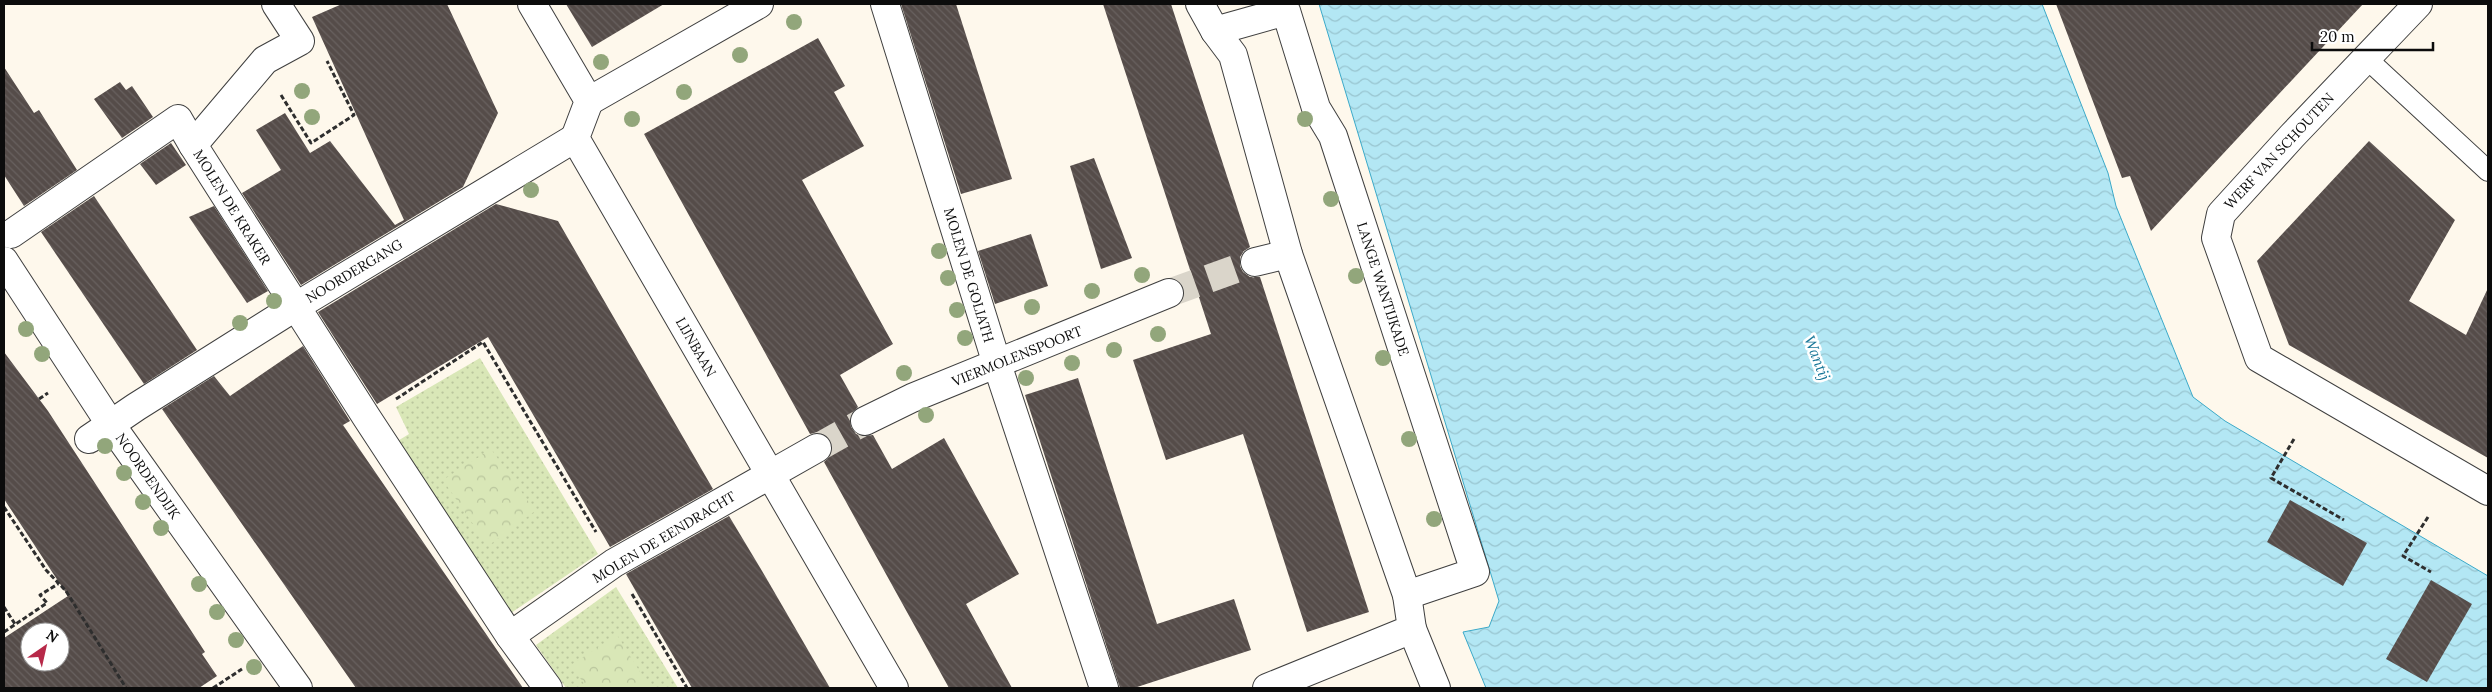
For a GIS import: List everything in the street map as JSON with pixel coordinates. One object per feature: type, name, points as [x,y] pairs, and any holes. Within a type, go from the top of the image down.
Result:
[{"type":"street","name":"MOLEN DE KRAKER","points":[[276,4],[300,41],[265,60],[192,145],[367,418],[510,636],[548,688]]},
{"type":"street","points":[[532,4],[589,101]]},
{"type":"street","points":[[575,138],[589,101],[759,4]]},
{"type":"street","name":"MOLEN DE GOLIATH","points":[[884,4],[997,364],[1104,688]]},
{"type":"street","points":[[1200,4],[1215,31],[1233,55],[1288,254],[1407,595],[1412,629],[1436,688]]},
{"type":"street","name":"WERF VAN SCHOUTEN","points":[[2418,4],[2292,136],[2221,214],[2216,238],[2259,358],[2488,491]]},
{"type":"street","name":"LANGE WANTIJKADE","points":[[1215,31],[1286,11],[1316,108],[1333,136],[1474,572],[1407,595]]},
{"type":"street","points":[[11,234],[178,119],[192,145]]},
{"type":"street","name":"NOORDERGANG","points":[[100,432],[136,407],[295,307],[575,138]]},
{"type":"street","name":"LIJNBAAN","points":[[575,138],[894,688]]},
{"type":"street","points":[[1255,262],[1288,254]]},
{"type":"street","name":"NOORDENDIJK","points":[[4,260],[100,432],[298,688]]},
{"type":"street","name":"VIERMOLENSPOORT","points":[[865,421],[912,398],[1170,293]]},
{"type":"street","points":[[770,474],[817,448]]},
{"type":"street","name":"MOLEN DE EENDRACHT","points":[[510,636],[614,563],[770,474]]},
{"type":"street","points":[[1267,688],[1412,629]]},
{"type":"lane","points":[[2366,58],[2488,171]]},
{"type":"path","points":[[262,64],[310,142],[354,115],[326,57]]},
{"type":"path","points":[[367,418],[483,342],[687,688]]},
{"type":"path","points":[[2294,439],[2271,478],[2344,520]]},
{"type":"path","points":[[4,507],[58,584],[66,591],[126,688]]},
{"type":"path","points":[[2428,517],[2403,556],[2431,572]]},
{"type":"path","points":[[4,632],[47,604],[40,595],[58,584]]},
{"type":"path","points":[[4,607],[15,624]]},
{"type":"path","points":[[213,688],[245,666]]},
{"type":"green space","points":[[480,358],[598,554],[511,613],[396,442],[409,434],[396,407]]},
{"type":"green space","points":[[491,449],[535,511],[488,546],[443,480]]},
{"type":"green space","points":[[616,587],[678,688],[566,688],[536,645]]},
{"type":"green space","points":[[617,635],[650,688],[587,688],[571,665]]},
{"type":"water","name":"Wantij","points":[[1319,4],[2042,4],[2108,173],[2116,206],[2193,397],[2225,421],[2488,576],[2488,688],[1486,688],[1463,632],[1489,627],[1499,601]]},
{"type":"building","points":[[342,4],[447,4],[498,113],[463,187],[301,285],[242,193],[281,170],[256,130],[285,113],[310,153],[330,141],[395,225],[404,220],[312,17]]},
{"type":"building","points":[[566,4],[664,4],[592,47]]},
{"type":"building","points":[[901,4],[956,4],[1012,179],[961,194]]},
{"type":"building","points":[[1103,4],[1171,4],[1250,247],[1240,257],[1240,266],[1243,272],[1250,277],[1260,277],[1369,612],[1307,632],[1243,434],[1166,460],[1133,360],[1211,334]]},
{"type":"building","points":[[2056,4],[2363,4],[2151,231],[2130,176],[2122,178]]},
{"type":"building","points":[[818,38],[845,86],[834,92],[864,146],[802,180],[893,344],[840,375],[858,407],[852,413],[850,419],[851,427],[856,434],[863,436],[873,435],[892,469],[944,438],[1019,574],[966,604],[1012,688],[949,688],[824,462],[831,455],[833,449],[831,441],[824,434],[818,432],[810,434],[644,134]]},
{"type":"building","points":[[4,67],[34,113],[39,110],[77,170],[24,206],[4,175]]},
{"type":"building","points":[[120,82],[126,90],[132,86],[153,117],[122,138],[94,99]]},
{"type":"building","points":[[2369,141],[2455,220],[2409,301],[2466,335],[2488,288],[2488,458],[2289,345],[2257,261]]},
{"type":"building","points":[[171,143],[186,165],[156,185],[140,164]]},
{"type":"building","points":[[1094,158],[1132,258],[1101,269],[1070,166]]},
{"type":"building","points":[[94,196],[197,350],[144,384],[41,232]]},
{"type":"building","points":[[496,204],[558,221],[713,489],[610,547],[488,337],[377,404],[318,312]]},
{"type":"building","points":[[214,206],[268,291],[247,303],[189,217]]},
{"type":"building","points":[[1031,234],[1048,286],[995,304],[978,251]]},
{"type":"building","points":[[303,346],[350,421],[343,425],[523,688],[356,688],[162,409],[214,376],[230,396]]},
{"type":"building","points":[[4,352],[48,411],[205,652],[202,654],[217,676],[199,688],[4,688],[4,638],[20,628],[20,672],[70,672],[70,622],[28,622],[68,596],[4,499]]},
{"type":"building","points":[[1078,378],[1157,624],[1234,599],[1251,650],[1134,688],[1120,688],[1025,395]]},
{"type":"building","points":[[2290,500],[2367,543],[2343,586],[2267,542]]},
{"type":"building","points":[[729,516],[830,688],[692,688],[626,574]]},
{"type":"building","points":[[2431,580],[2472,604],[2427,682],[2386,659]]},
{"type":"tunnel","points":[[1169,293],[1255,262]]},
{"type":"tunnel","points":[[817,448],[865,421]]}]
